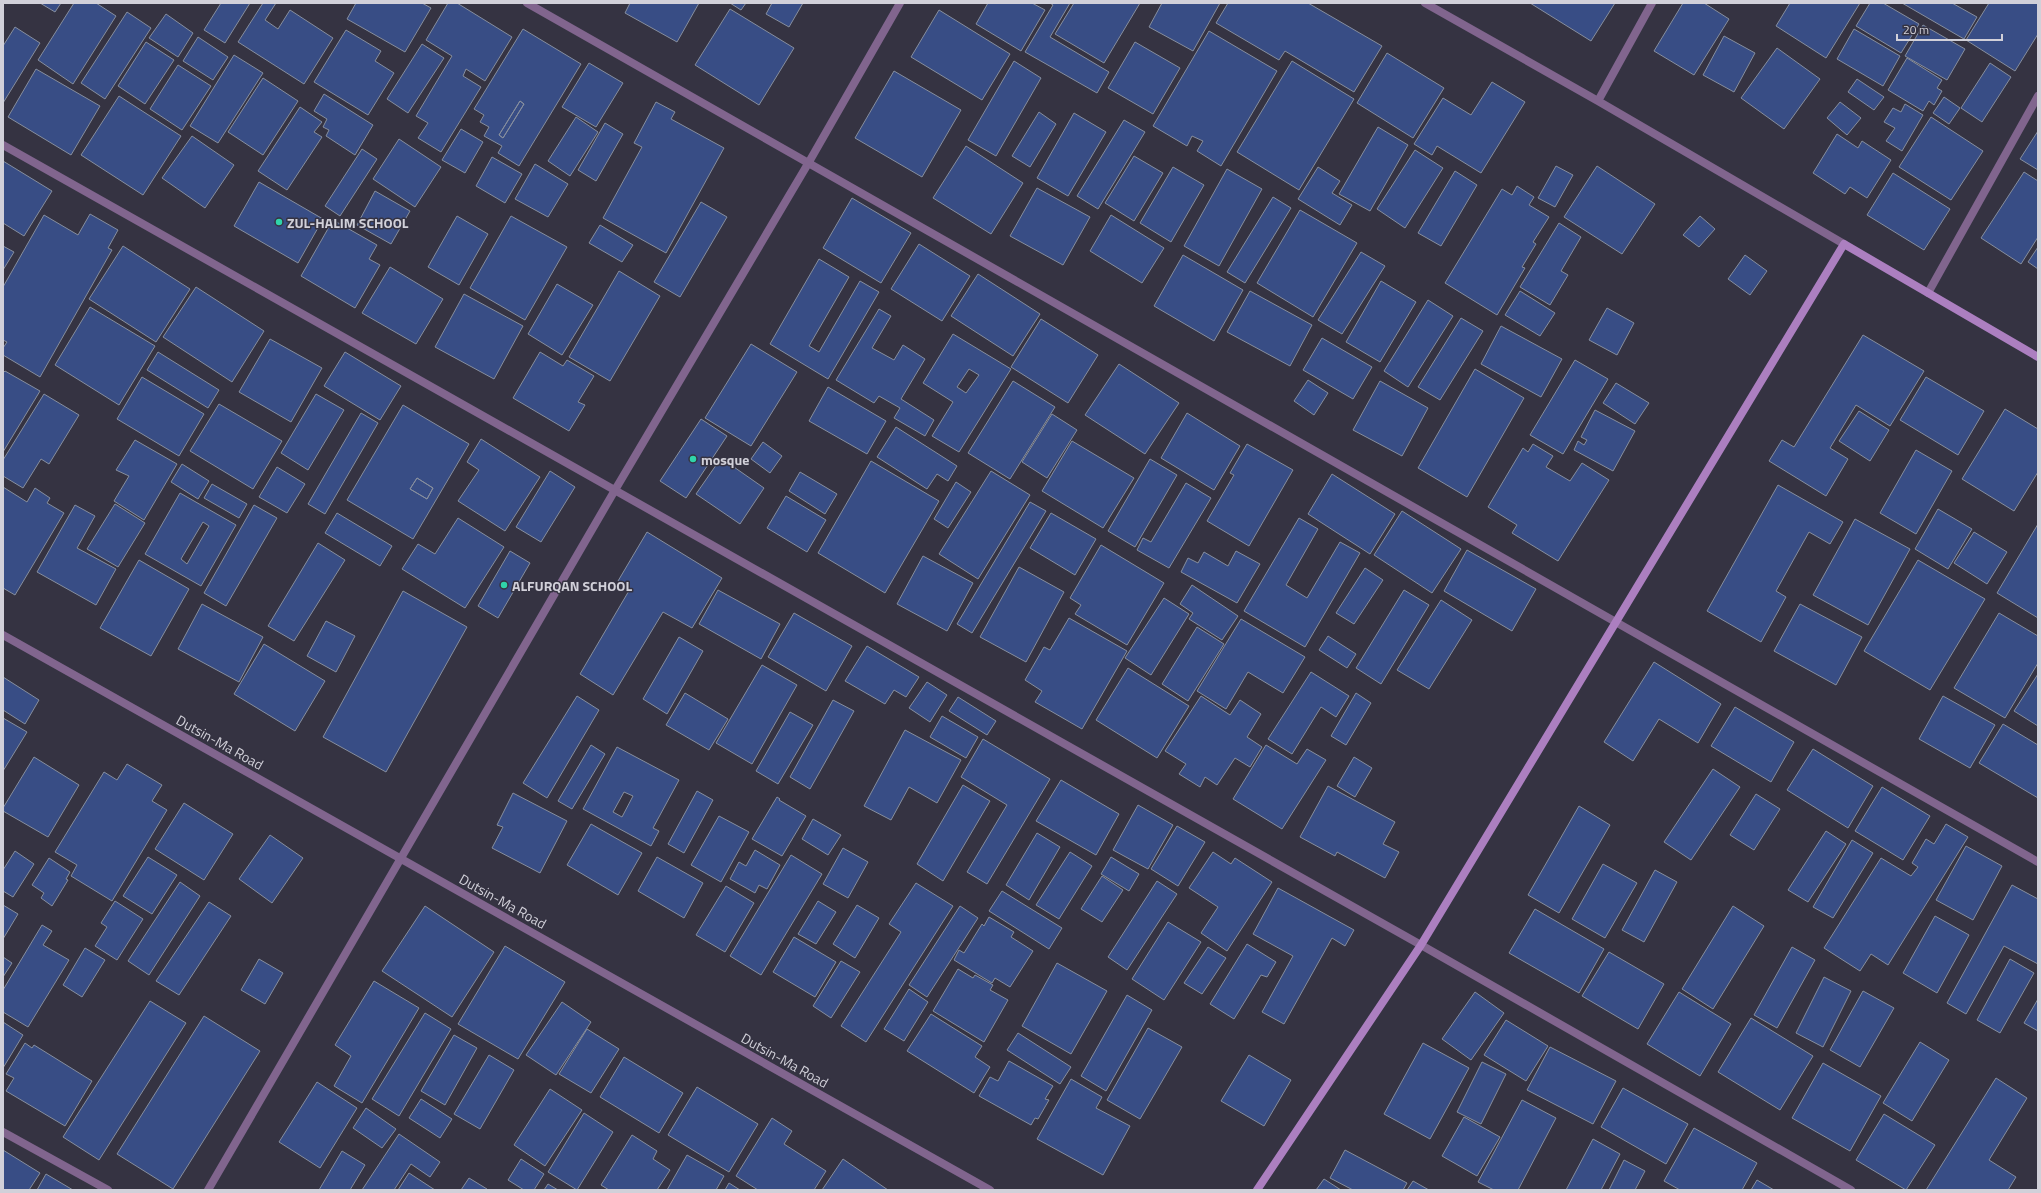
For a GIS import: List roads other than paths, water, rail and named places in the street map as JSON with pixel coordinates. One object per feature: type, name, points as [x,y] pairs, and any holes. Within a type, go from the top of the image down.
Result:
[{"type":"street","points":[[527,3],[2038,862]]},
{"type":"street","points":[[208,1190],[402,860],[615,490],[809,162],[900,3]]},
{"type":"street","points":[[1425,3],[1598,101],[2038,357]]},
{"type":"street","points":[[1598,101],[1652,3]]},
{"type":"street","points":[[1928,292],[2038,96]]},
{"type":"street","points":[[3,145],[1421,945],[1851,1190]]},
{"type":"street","points":[[1257,1190],[1421,945],[1614,621],[1844,244]]},
{"type":"street","name":"Dutsin-Ma Road","points":[[3,635],[990,1190]]},
{"type":"street","points":[[3,1132],[108,1190]]},
{"type":"place","name":"ZUL-HALIM SCHOOL","points":[[279,222]]},
{"type":"place","name":"mosque","points":[[693,459]]},
{"type":"place","name":"ALFURQAN SCHOOL","points":[[504,585]]}]
